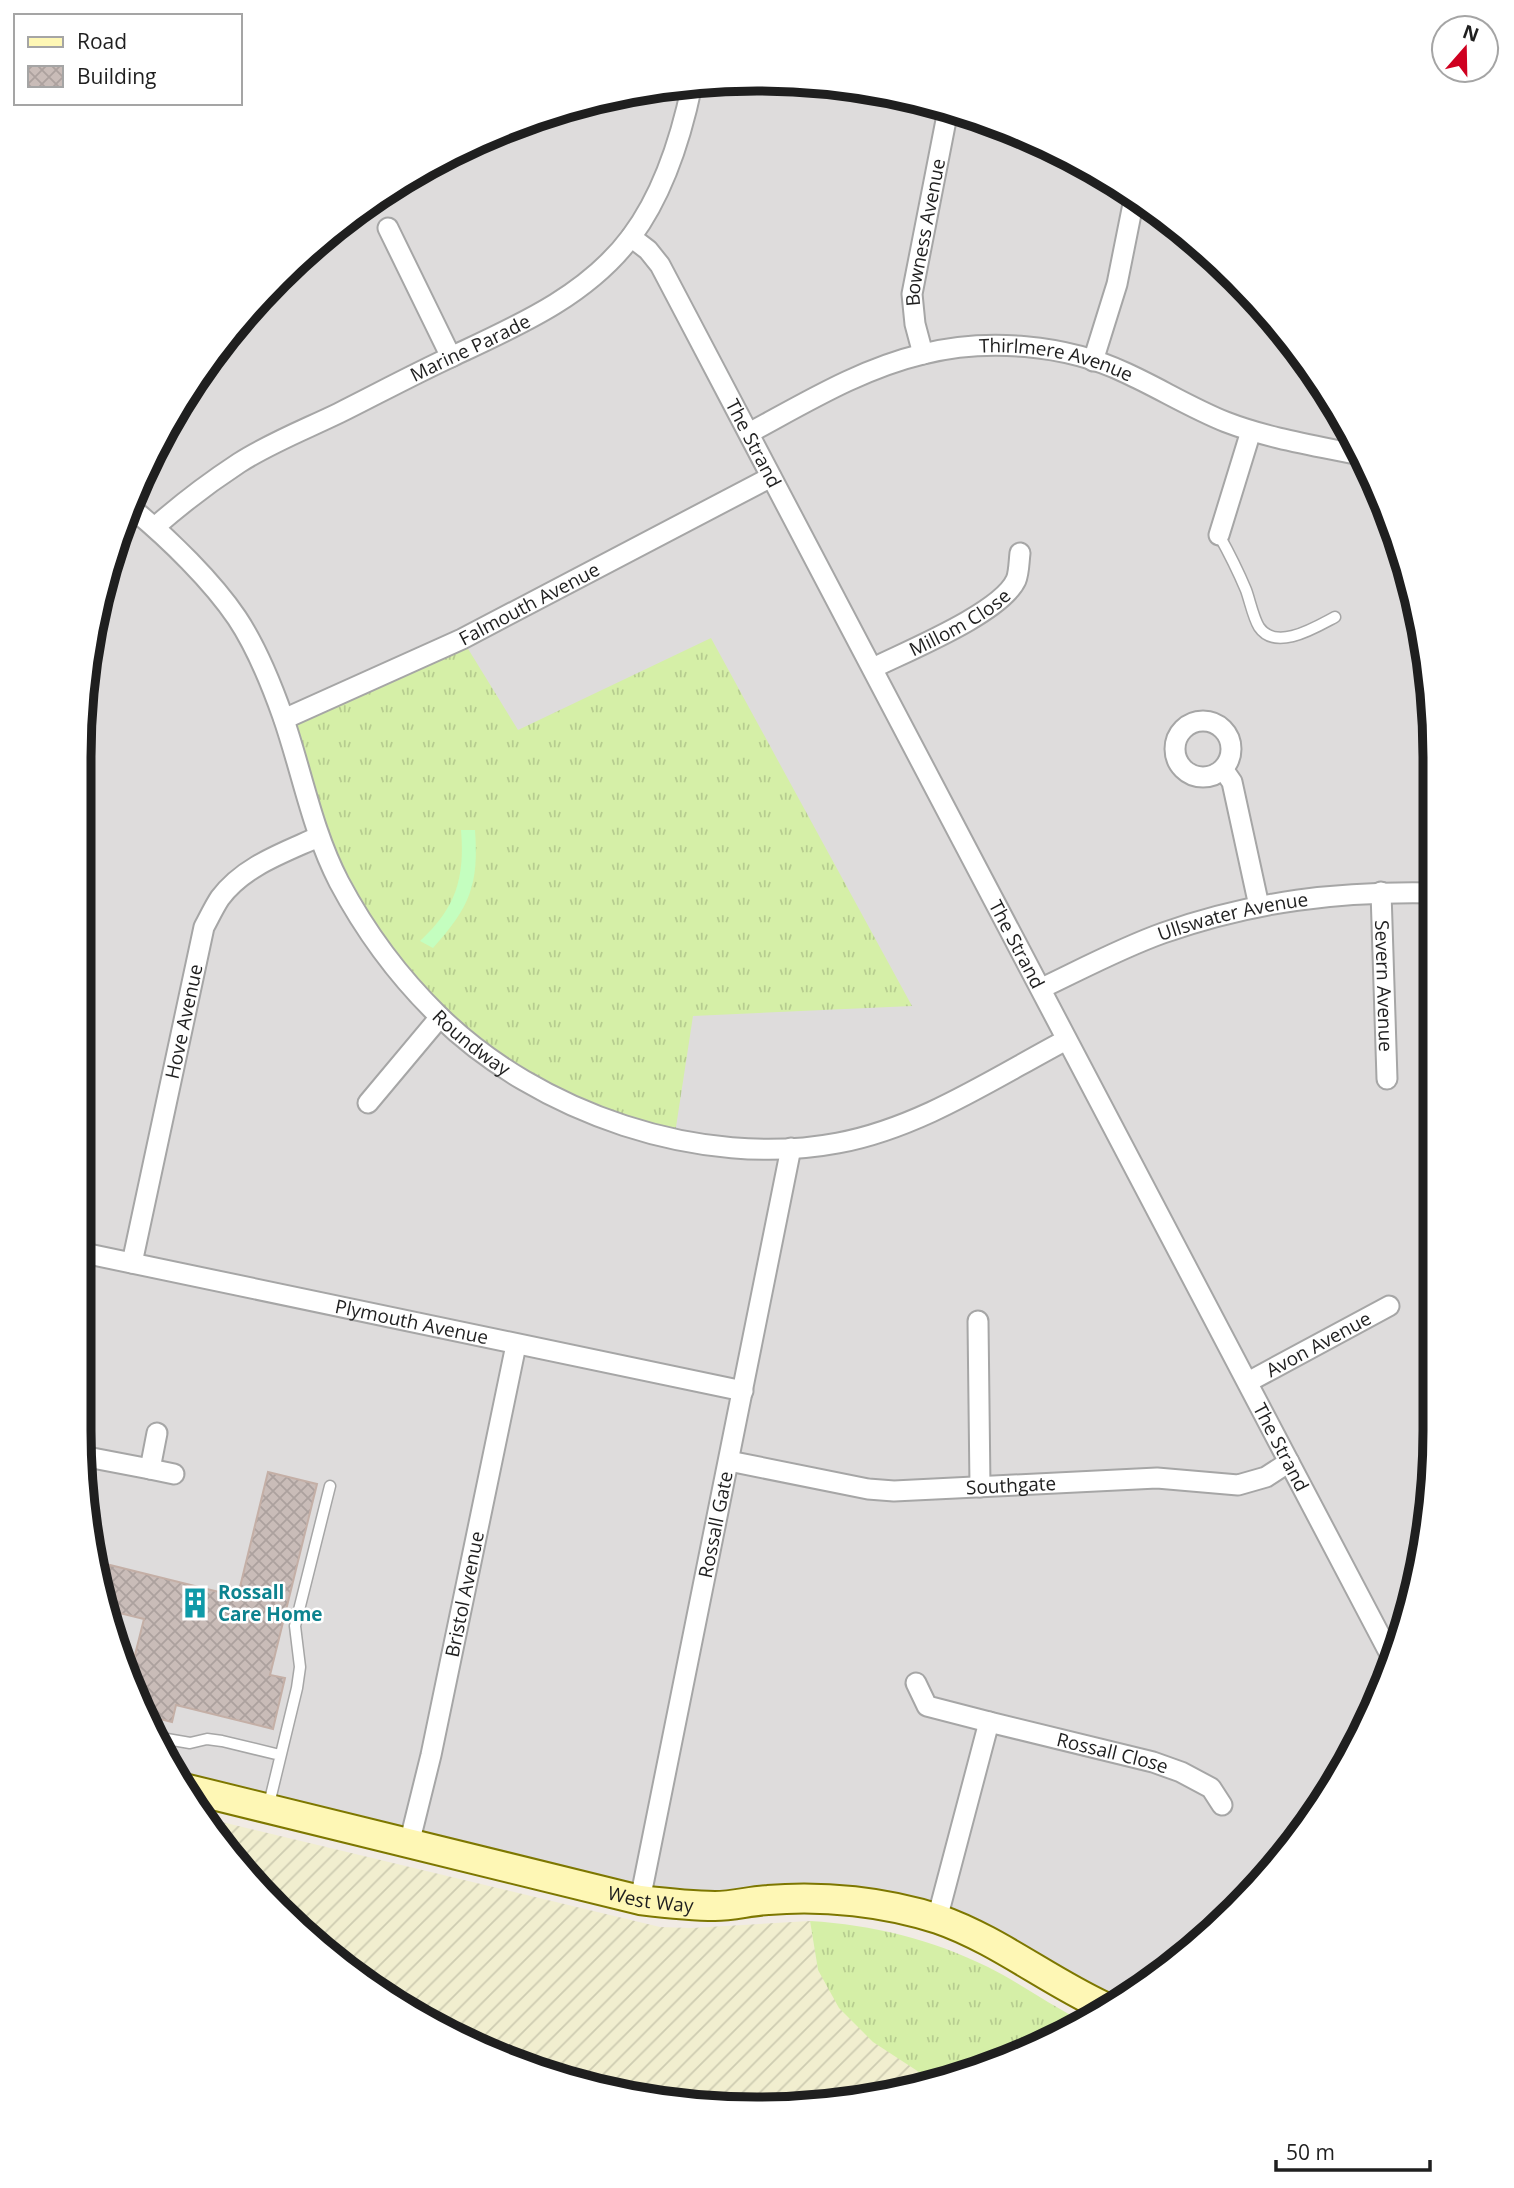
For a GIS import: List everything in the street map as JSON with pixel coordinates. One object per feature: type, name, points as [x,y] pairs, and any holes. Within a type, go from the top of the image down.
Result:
[{"type":"street","name":"Marine Parade","points":[[155,527],[241,461],[519,326],[552,307],[600,270],[631,237],[650,206],[668,169],[690,95]]},
{"type":"street","name":"Bowness Avenue","points":[[923,354],[915,324],[912,294],[946,119]]},
{"type":"street","points":[[1093,361],[1117,284],[1132,207]]},
{"type":"street","points":[[387,228],[451,357]]},
{"type":"street","name":"The Strand","points":[[631,237],[648,250],[660,265],[1387,1648]]},
{"type":"street","name":"Thirlmere Avenue","points":[[749,433],[877,368],[923,354],[964,346],[1008,346],[1048,350],[1093,361],[1124,372],[1183,403],[1251,431],[1349,452]]},
{"type":"street","points":[[1219,535],[1251,431]]},
{"type":"street","name":"Falmouth Avenue","points":[[284,719],[462,639],[771,477]]},
{"type":"street","name":"Roundway","points":[[138,513],[155,527],[199,573],[236,617],[264,667],[284,719],[318,836],[339,882],[366,927],[398,970],[440,1017],[509,1070],[548,1092],[627,1127],[708,1146],[791,1148],[837,1143],[906,1122],[933,1111],[1066,1040]]},
{"type":"street","name":"Millom Close","points":[[873,668],[981,613],[1003,596],[1016,580],[1020,553]]},
{"type":"street","points":[[1223,769],[1232,782],[1259,905]]},
{"type":"street","name":"Hove Avenue","points":[[132,1263],[204,927],[220,898],[238,879],[261,863],[318,836]]},
{"type":"street","name":"Severn Avenue","points":[[1381,892],[1387,1079]]},
{"type":"street","name":"Ullswater Avenue","points":[[1042,988],[1123,949],[1164,933],[1259,905],[1322,895],[1423,893]]},
{"type":"street","points":[[368,1103],[440,1017]]},
{"type":"street","name":"Rossall Gate","points":[[640,1900],[791,1148]]},
{"type":"street","name":"Plymouth Avenue","points":[[91,1254],[743,1391]]},
{"type":"street","name":"Avon Avenue","points":[[1248,1382],[1389,1306]]},
{"type":"street","points":[[978,1321],[980,1487]]},
{"type":"street","name":"Bristol Avenue","points":[[409,1844],[431,1755],[516,1345]]},
{"type":"street","points":[[150,1469],[157,1433]]},
{"type":"street","points":[[92,1458],[174,1474]]},
{"type":"street","name":"Southgate","points":[[729,1461],[868,1489],[894,1491],[1157,1478],[1238,1485],[1266,1477],[1289,1462]]},
{"type":"street","name":"Rossall Close","points":[[916,1683],[928,1706],[1153,1762],[1181,1772],[1211,1788],[1222,1805]]},
{"type":"street","points":[[937,1919],[989,1722]]},
{"type":"street","name":"West Way","points":[[197,1791],[640,1900],[718,1906],[770,1899],[822,1899],[879,1905],[937,1919],[981,1938],[1097,2003]]},
{"type":"lane","points":[[1219,535],[1242,582],[1259,627],[1268,634],[1289,637],[1335,617]]},
{"type":"lane","points":[[268,1809],[297,1688],[300,1667],[295,1626],[330,1486]]},
{"type":"lane","points":[[167,1739],[190,1744],[207,1740],[222,1741],[281,1755]]},
{"type":"shaded area","points":[[713,92],[801,92],[887,104],[971,126],[1052,160],[1127,203],[1196,256],[1258,318],[1311,387],[1334,424],[1372,502],[1388,543],[1410,627],[1422,713],[1422,1475],[1410,1561],[1388,1645],[1354,1726],[1334,1764],[1285,1836],[1228,1902],[1162,1959],[1098,2003],[937,1919],[718,1906],[197,1791],[160,1726],[126,1645],[114,1603],[104,1561],[92,1475],[92,713],[104,627],[114,585],[126,543],[160,462],[203,387],[229,352],[256,318],[318,256],[387,203],[424,180],[462,160],[543,126],[627,104],[670,97]]},
{"type":"shaded area","points":[[218,1821],[660,1927],[692,1928],[810,1921],[818,1970],[921,2074],[926,2075],[887,2084],[801,2096],[713,2096],[627,2084],[543,2062],[462,2028],[387,1985],[318,1932],[286,1902],[256,1870]]},
{"type":"green space","points":[[711,638],[912,1006],[693,1016],[674,1140],[588,1111],[440,1017],[339,882],[284,719],[462,639],[518,730]]},
{"type":"green space","points":[[461,830],[475,830],[473,881],[464,907],[433,948],[420,941],[442,916],[456,891],[461,863]]},
{"type":"green space","points":[[810,1921],[879,1930],[923,1941],[967,1957],[1074,2017],[971,2062],[922,2074],[873,2042],[839,2008],[818,1970]]},
{"type":"building","name":"Rossall Care Home","points":[[268,1472],[317,1484],[270,1675],[285,1678],[273,1729],[176,1705],[172,1722],[156,1718],[133,1663],[144,1619],[117,1612],[107,1575],[110,1565],[227,1594],[240,1587]]},
{"type":"place","name":"Rossall Care Home","points":[[195,1603]]}]
